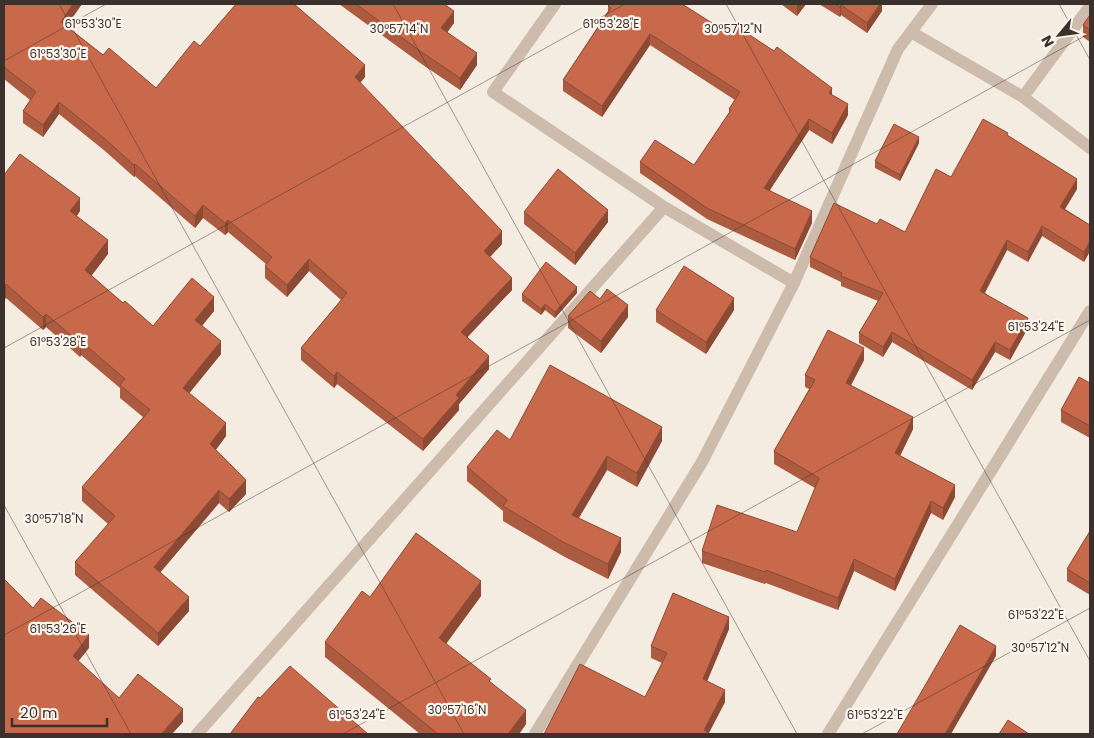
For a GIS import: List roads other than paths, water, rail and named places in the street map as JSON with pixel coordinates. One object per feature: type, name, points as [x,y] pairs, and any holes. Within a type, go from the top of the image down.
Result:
[{"type":"street","points":[[555,4],[493,92],[664,207],[794,283]]},
{"type":"street","points":[[535,734],[702,462],[794,283],[898,49],[932,4]]},
{"type":"street","points":[[1023,97],[1090,6]]},
{"type":"street","points":[[911,32],[1023,97],[1090,148]]},
{"type":"street","points":[[197,734],[664,207]]},
{"type":"street","points":[[828,734],[1090,310]]}]
